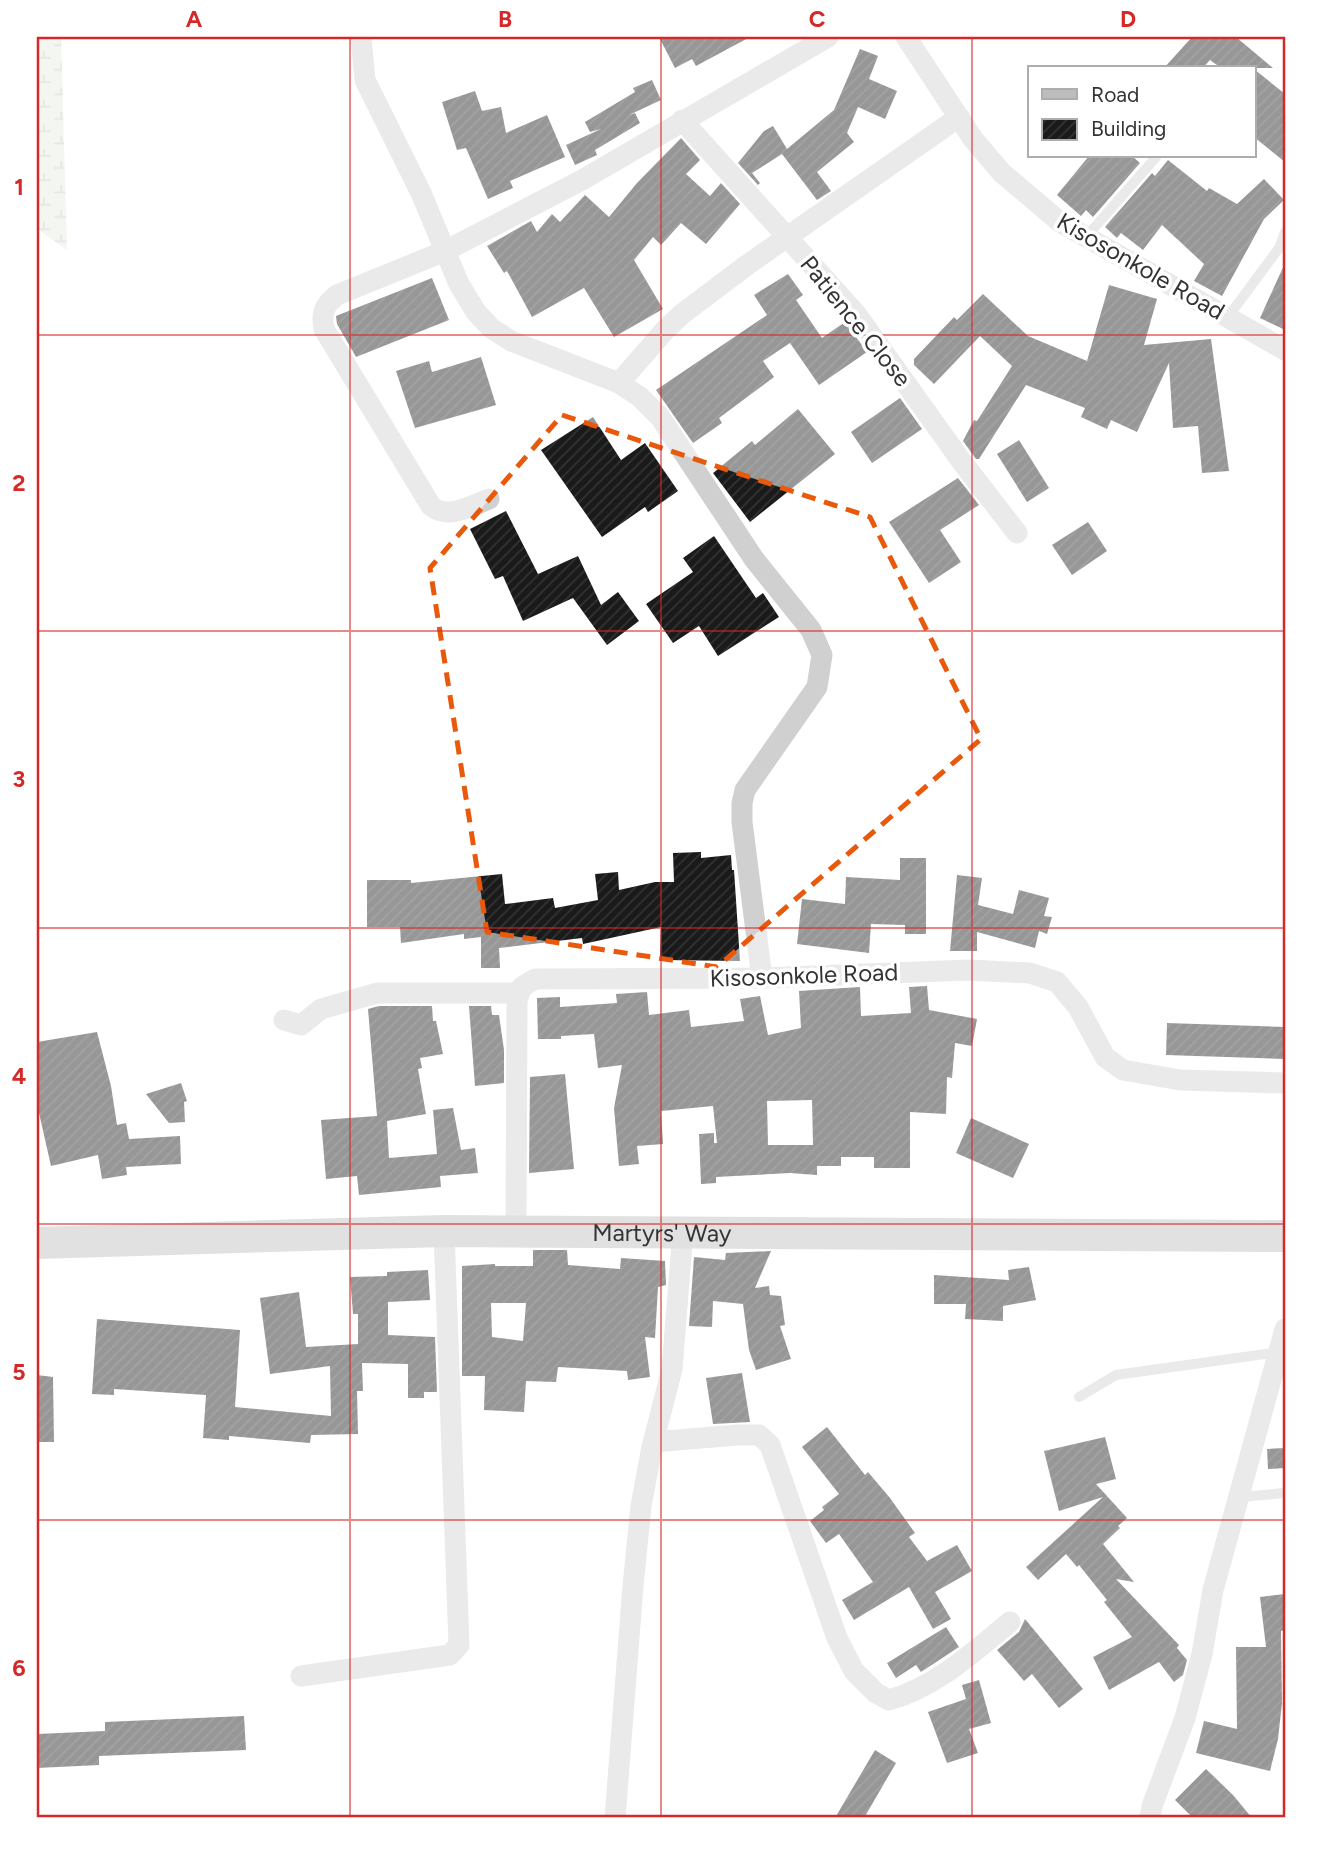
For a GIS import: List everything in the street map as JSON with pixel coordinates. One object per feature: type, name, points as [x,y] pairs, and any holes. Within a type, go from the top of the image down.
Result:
[{"type":"main road","name":"Martyrs' Way","points":[[37,1242],[444,1231],[1285,1236]]},
{"type":"street","points":[[361,37],[365,80],[421,193],[459,284],[476,312],[491,328],[511,341],[619,383],[640,397],[660,417],[754,559],[811,630],[822,655],[817,687],[755,773],[741,803],[762,978]]},
{"type":"street","points":[[489,499],[449,513],[438,511],[431,506],[324,329],[322,318],[326,303],[337,295],[445,251],[582,180],[828,37]]},
{"type":"street","name":"Kisosonkole Road","points":[[906,37],[959,117],[1002,173],[1060,222],[1285,349]]},
{"type":"street","points":[[619,383],[682,314],[959,117]]},
{"type":"street","name":"Patience Close","points":[[682,120],[857,315],[962,462],[1017,533]]},
{"type":"street","name":"Kisosonkole Road","points":[[518,993],[526,983],[535,979],[762,978],[968,970],[1030,973],[1057,982],[1078,1007],[1105,1057],[1123,1070],[1180,1080],[1285,1083]]},
{"type":"street","points":[[284,1020],[301,1025],[321,1009],[377,993],[518,993],[516,1231]]},
{"type":"street","points":[[301,1676],[450,1656],[459,1645],[444,1231]]},
{"type":"street","points":[[615,1818],[641,1506],[653,1442],[672,1369],[683,1231]]},
{"type":"street","points":[[1150,1818],[1185,1718],[1202,1654],[1213,1590],[1285,1329]]},
{"type":"street","points":[[653,1442],[759,1435],[770,1445],[837,1638],[854,1671],[876,1693],[889,1700],[913,1693],[954,1667],[1010,1622]]},
{"type":"lane","points":[[1086,237],[1155,158]]},
{"type":"lane","points":[[1228,317],[1279,248],[1285,232]]},
{"type":"lane","points":[[1079,1397],[1116,1375],[1279,1352]]},
{"type":"lane","points":[[1240,1497],[1285,1493]]},
{"type":"highlighted area","points":[[562,415],[870,517],[981,739],[717,967],[487,932],[430,568]]},
{"type":"green space","points":[[37,37],[61,37],[67,250],[37,229]]},
{"type":"building","points":[[659,37],[750,37],[696,66],[692,59],[675,68]]},
{"type":"building","points":[[1192,37],[1236,37],[1273,68],[1218,66],[1210,60],[1205,66],[1166,66]]},
{"type":"building","points":[[860,49],[878,56],[869,79],[897,91],[885,119],[858,107],[847,133],[854,142],[817,172],[831,191],[817,200],[782,154],[752,173],[760,183],[758,185],[738,163],[764,131],[773,126],[787,149],[834,110]]},
{"type":"building","points":[[1256,71],[1285,94],[1285,162],[1256,139]]},
{"type":"building","points":[[652,80],[661,100],[629,115],[635,113],[640,123],[595,150],[597,155],[575,165],[566,145],[601,129],[590,132],[585,122],[635,92],[633,88]]},
{"type":"building","points":[[475,91],[482,111],[501,107],[506,133],[547,115],[565,157],[510,181],[513,188],[488,199],[466,148],[457,150],[442,102]]},
{"type":"building","points":[[681,138],[700,160],[686,174],[710,196],[721,183],[740,204],[706,244],[681,223],[661,245],[653,237],[634,260],[663,309],[614,337],[584,288],[532,317],[507,271],[504,273],[487,246],[531,221],[537,232],[552,214],[560,222],[585,195],[609,217],[637,183]]},
{"type":"building","points":[[1087,158],[1134,158],[1140,163],[1093,217],[1086,210],[1081,216],[1057,195]]},
{"type":"building","points":[[1168,160],[1207,191],[1209,188],[1237,204],[1264,179],[1284,200],[1264,219],[1222,296],[1194,281],[1204,264],[1162,225],[1143,250],[1121,233],[1117,238],[1105,227],[1152,173],[1155,176]]},
{"type":"building","points":[[1285,263],[1285,330],[1260,318]]},
{"type":"building","points":[[788,274],[803,295],[796,300],[822,338],[845,322],[867,352],[819,385],[790,343],[763,361],[774,377],[719,418],[722,423],[693,443],[656,390],[767,315],[754,295]]},
{"type":"building","points":[[432,278],[449,320],[356,357],[337,324],[336,316]]},
{"type":"building","points":[[1109,285],[1157,299],[1144,345],[1211,339],[1229,471],[1202,473],[1198,426],[1173,428],[1169,363],[1137,432],[1111,420],[1107,429],[1081,417],[1085,408],[1026,385],[979,459],[976,459],[963,441],[974,420],[977,421],[1012,366],[980,336],[934,384],[914,365],[914,359],[954,317],[957,320],[983,294],[1028,336],[1087,361]]},
{"type":"building","points":[[481,357],[496,405],[415,428],[396,371],[429,361],[432,372]]},
{"type":"building","points":[[900,398],[922,429],[872,463],[851,432]]},
{"type":"building","points":[[798,409],[835,454],[750,522],[713,473],[752,441],[755,445]]},
{"type":"building","points":[[593,417],[621,460],[645,443],[678,491],[648,512],[645,507],[602,537],[541,450]]},
{"type":"building","points":[[1019,440],[1049,488],[1027,502],[997,454]]},
{"type":"building","points":[[958,478],[979,505],[940,530],[961,562],[929,583],[889,522]]},
{"type":"building","points":[[506,511],[538,574],[578,556],[601,605],[618,592],[639,621],[607,645],[573,598],[523,621],[503,576],[495,579],[470,529]]},
{"type":"building","points":[[1088,522],[1107,551],[1072,575],[1052,545]]},
{"type":"building","points":[[714,536],[756,598],[763,593],[779,617],[718,656],[699,626],[673,643],[646,604],[693,572],[683,558]]},
{"type":"building","points":[[701,852],[701,858],[731,855],[740,961],[660,960],[661,927],[583,944],[582,938],[499,948],[500,968],[481,968],[481,937],[464,939],[464,934],[401,943],[400,927],[367,927],[367,880],[411,880],[411,883],[502,874],[505,904],[553,898],[555,908],[598,900],[595,874],[618,872],[619,890],[655,882],[674,882],[673,853]]},
{"type":"building","points":[[900,858],[926,858],[926,934],[905,934],[905,925],[871,924],[869,953],[797,944],[802,899],[845,904],[846,877],[900,880]]},
{"type":"building","points":[[957,875],[982,878],[978,905],[1013,914],[1019,890],[1049,898],[1044,916],[1052,917],[1047,934],[1039,931],[1035,948],[977,932],[977,951],[950,951]]},
{"type":"building","points":[[927,986],[929,1010],[977,1019],[972,1046],[955,1043],[952,1078],[947,1077],[946,1114],[910,1112],[910,1168],[874,1168],[874,1157],[841,1157],[841,1166],[817,1166],[817,1175],[790,1173],[716,1177],[716,1183],[701,1184],[699,1134],[714,1133],[714,1143],[717,1143],[713,1106],[661,1111],[663,1144],[637,1146],[639,1164],[619,1166],[614,1108],[622,1065],[598,1068],[594,1034],[538,1039],[537,998],[560,997],[560,1007],[617,1003],[616,994],[647,992],[649,1015],[689,1010],[691,1027],[744,1021],[740,999],[760,996],[768,1035],[801,1028],[799,991],[860,987],[861,1016],[911,1013],[909,987]],"holes":[[[812,1100],[813,1145],[768,1145],[767,1101]]]},
{"type":"building","points":[[379,1006],[432,1006],[433,1021],[436,1021],[443,1054],[420,1058],[422,1068],[418,1069],[426,1114],[387,1121],[389,1158],[437,1154],[433,1110],[453,1108],[461,1150],[475,1148],[478,1173],[440,1176],[441,1187],[359,1195],[357,1176],[326,1179],[321,1120],[377,1116],[368,1009]]},
{"type":"building","points":[[469,1006],[491,1006],[492,1015],[499,1015],[504,1050],[504,1083],[475,1086]]},
{"type":"building","points":[[1167,1023],[1285,1027],[1285,1059],[1166,1055]]},
{"type":"building","points":[[97,1032],[111,1086],[117,1125],[126,1123],[129,1139],[180,1136],[181,1164],[126,1167],[127,1175],[102,1179],[98,1155],[51,1166],[37,1104],[37,1042]]},
{"type":"building","points":[[565,1074],[574,1169],[529,1173],[530,1077]]},
{"type":"building","points":[[181,1083],[187,1101],[184,1102],[185,1122],[169,1123],[146,1094]]},
{"type":"building","points":[[971,1118],[1029,1144],[1013,1178],[956,1153]]},
{"type":"building","points":[[533,1250],[567,1250],[568,1265],[620,1269],[621,1258],[665,1261],[666,1285],[658,1287],[655,1338],[645,1337],[650,1377],[628,1380],[627,1371],[558,1367],[556,1382],[526,1381],[524,1412],[484,1410],[485,1376],[462,1376],[462,1266],[533,1266]],"holes":[[[491,1303],[526,1303],[523,1341],[492,1337]]]},
{"type":"building","points":[[771,1251],[755,1288],[769,1286],[770,1295],[781,1296],[785,1325],[780,1326],[791,1359],[756,1370],[749,1350],[743,1304],[713,1301],[712,1327],[689,1326],[694,1257],[725,1260],[726,1253]]},
{"type":"building","points":[[1029,1267],[1036,1300],[1003,1306],[1003,1321],[965,1319],[966,1304],[934,1304],[934,1275],[1009,1280],[1008,1270]]},
{"type":"building","points":[[428,1270],[430,1300],[388,1302],[388,1335],[435,1337],[437,1392],[424,1392],[424,1398],[408,1398],[408,1364],[362,1363],[363,1391],[357,1391],[358,1434],[311,1435],[310,1443],[229,1436],[229,1440],[203,1438],[206,1395],[114,1389],[114,1395],[92,1394],[97,1319],[240,1330],[235,1407],[331,1416],[330,1366],[270,1374],[260,1298],[299,1292],[306,1347],[358,1344],[358,1314],[353,1314],[350,1277],[387,1276],[387,1272]]},
{"type":"building","points":[[742,1373],[750,1422],[713,1424],[706,1378]]},
{"type":"building","points":[[37,1375],[53,1377],[54,1442],[37,1442]]},
{"type":"building","points":[[827,1427],[865,1475],[868,1472],[890,1498],[915,1533],[909,1537],[927,1561],[957,1545],[972,1571],[935,1592],[951,1619],[933,1629],[909,1587],[854,1620],[842,1600],[873,1582],[839,1534],[826,1543],[810,1521],[839,1494],[802,1447]]},
{"type":"building","points":[[1105,1437],[1116,1479],[1096,1484],[1127,1518],[1103,1544],[1134,1582],[1116,1579],[1179,1645],[1177,1648],[1187,1660],[1183,1675],[1174,1682],[1159,1662],[1109,1690],[1093,1657],[1132,1637],[1104,1602],[1107,1600],[1079,1565],[1077,1567],[1066,1554],[1038,1580],[1026,1567],[1103,1497],[1059,1511],[1044,1451]]},
{"type":"building","points":[[1285,1448],[1285,1468],[1268,1469],[1267,1449]]},
{"type":"building","points":[[1285,1594],[1285,1630],[1281,1631],[1282,1703],[1278,1739],[1270,1771],[1196,1753],[1204,1721],[1237,1729],[1236,1647],[1266,1647],[1260,1597]]},
{"type":"building","points":[[1025,1619],[1083,1689],[1059,1708],[1032,1674],[1024,1681],[997,1650],[1019,1632]]},
{"type":"building","points":[[946,1627],[959,1647],[921,1672],[916,1665],[896,1678],[887,1663]]},
{"type":"building","points":[[979,1680],[991,1723],[969,1729],[978,1753],[947,1763],[928,1712],[966,1699],[962,1685]]},
{"type":"building","points":[[244,1716],[246,1750],[99,1756],[99,1765],[37,1768],[37,1734],[105,1731],[105,1722]]},
{"type":"building","points":[[875,1750],[896,1763],[864,1818],[835,1818]]},
{"type":"building","points":[[1206,1769],[1252,1818],[1193,1818],[1175,1800]]}]
